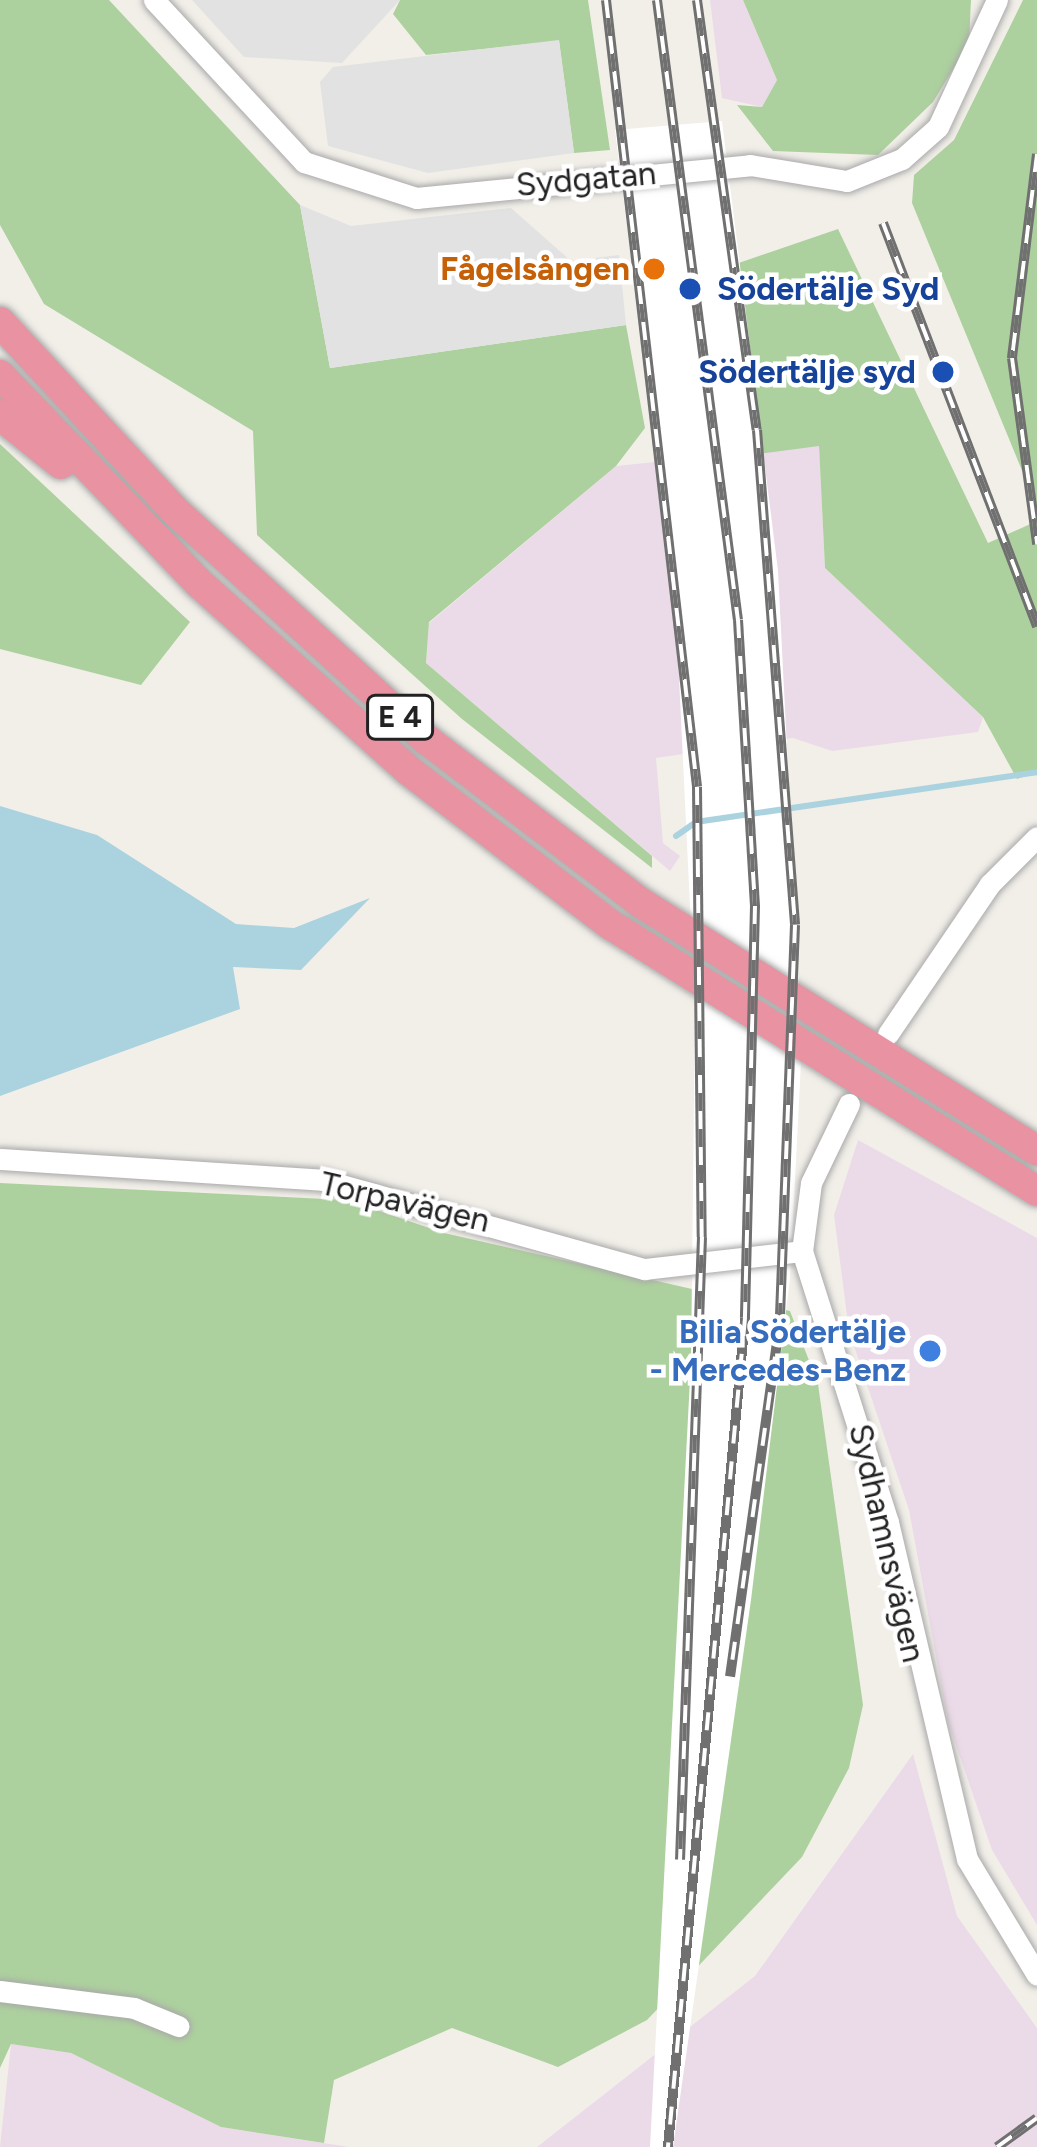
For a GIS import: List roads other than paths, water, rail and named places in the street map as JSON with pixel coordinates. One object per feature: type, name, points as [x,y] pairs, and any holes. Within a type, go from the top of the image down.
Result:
[{"type":"highway","points":[[0,295],[74,404]]},
{"type":"highway","name":"E 4","points":[[0,322],[74,404],[303,632],[539,827],[861,1048],[1037,1150]]},
{"type":"highway","name":"E 4","points":[[0,375],[137,523],[283,663],[537,871],[843,1079],[1037,1191]]},
{"type":"highway","points":[[0,415],[137,523]]},
{"type":"street","name":"Sydgatan","points":[[154,0],[304,162],[416,198],[750,165],[848,181],[902,159],[938,127],[997,0]]},
{"type":"street","points":[[888,1034],[990,884],[1037,837]]},
{"type":"street","name":"Sydhamnsvägen","points":[[849,1104],[811,1183],[802,1251],[888,1522],[967,1858],[1037,1976]]},
{"type":"street","name":"Torpavägen","points":[[0,1159],[323,1180],[645,1269],[802,1251]]},
{"type":"street","points":[[0,1991],[134,2008],[178,2026]]},
{"type":"water","points":[[0,806],[97,835],[236,924],[294,928],[370,898],[301,970],[233,967],[240,1009],[0,1096]]},
{"type":"waterway","points":[[676,836],[696,822],[1037,772]]},
{"type":"railway","points":[[606,0],[697,787],[702,1237],[680,1860]]},
{"type":"railway","points":[[657,0],[738,620],[755,906],[745,1318],[668,2147]]},
{"type":"railway","points":[[697,0],[757,430],[795,925],[780,1321],[730,1676]]},
{"type":"railway","points":[[1037,154],[1012,358],[1037,544]]},
{"type":"railway","points":[[883,223],[1037,627]]},
{"type":"railway","points":[[997,2147],[1037,2118]]},
{"type":"place","name":"Fågelsången","points":[[654,269]]},
{"type":"place","name":"Södertälje Syd","points":[[690,289]]},
{"type":"place","name":"Södertälje syd","points":[[943,372]]},
{"type":"place","name":"Bilia Södertälje - Mercedes-Benz","points":[[930,1351]]}]
